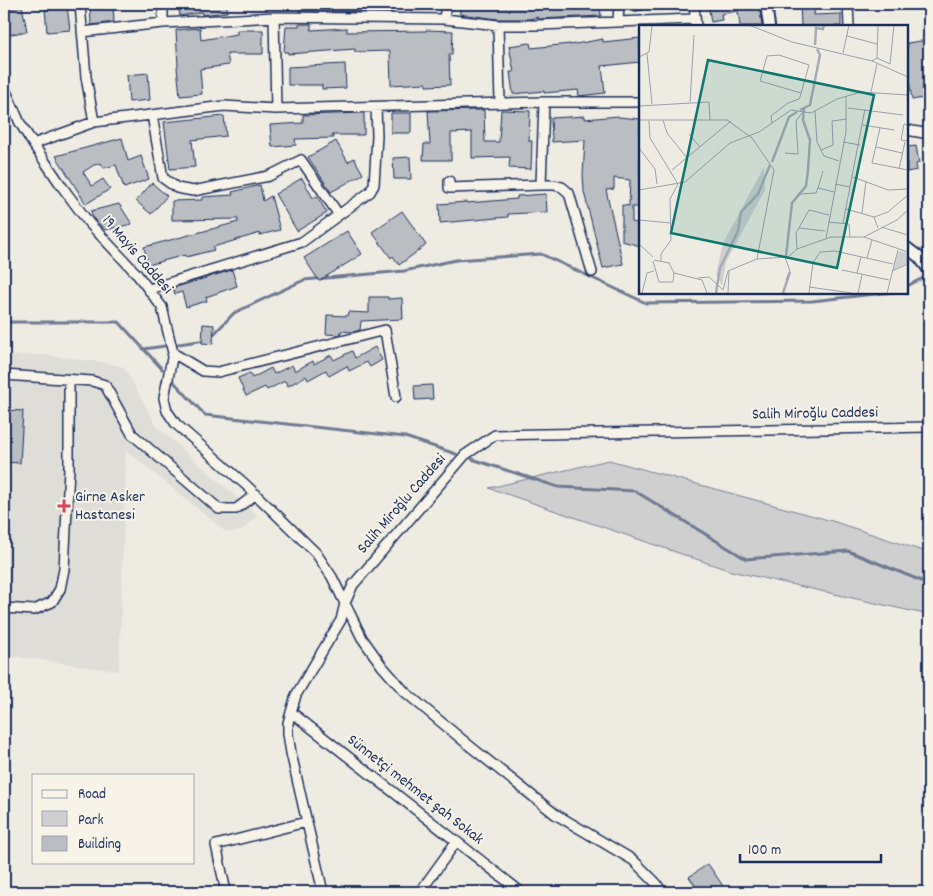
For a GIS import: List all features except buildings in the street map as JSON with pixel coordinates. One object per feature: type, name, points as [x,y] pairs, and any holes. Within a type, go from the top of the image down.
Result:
[{"type":"street","points":[[80,4],[86,77],[94,122]]},
{"type":"street","points":[[163,4],[163,23]]},
{"type":"street","points":[[444,19],[446,4]]},
{"type":"street","points":[[618,22],[619,4]]},
{"type":"street","points":[[82,32],[163,23],[274,17],[444,19],[498,25],[618,22],[695,23],[694,4]]},
{"type":"street","points":[[766,4],[769,25]]},
{"type":"street","points":[[848,4],[849,25]]},
{"type":"street","points":[[274,17],[276,110]]},
{"type":"street","points":[[498,25],[500,103]]},
{"type":"street","name":"19 Mayis Caddesi","points":[[4,87],[20,123],[62,188],[89,223],[136,273],[162,307],[173,353],[164,398],[167,411],[176,424],[256,494],[316,553],[332,577],[345,604]]},
{"type":"street","points":[[541,185],[544,102]]},
{"type":"street","points":[[33,144],[94,122],[224,106],[276,110],[544,102],[639,102]]},
{"type":"street","points":[[149,289],[302,242],[370,192],[374,185],[377,136],[376,107]]},
{"type":"street","points":[[152,115],[163,178],[177,188],[192,191],[269,176],[301,160],[339,215]]},
{"type":"street","points":[[908,130],[929,134]]},
{"type":"street","points":[[449,181],[450,188],[541,185],[562,187],[569,193],[592,272]]},
{"type":"street","points":[[908,249],[919,257],[929,270]]},
{"type":"street","points":[[173,353],[203,371],[218,372],[385,330],[396,397]]},
{"type":"street","points":[[4,375],[92,381],[105,385],[132,434],[219,509],[236,509],[256,494]]},
{"type":"street","points":[[4,608],[34,610],[52,602],[60,589],[64,569],[70,470],[70,380]]},
{"type":"street","name":"Salih Miroğlu Caddesi","points":[[323,892],[290,753],[288,723],[296,696],[341,620],[353,585],[465,455],[495,435],[929,427]]},
{"type":"street","points":[[345,604],[362,638],[404,692],[555,814],[633,860],[656,883],[662,892]]},
{"type":"street","name":"Sünnetçi mehmet şah Sokak","points":[[291,712],[521,892]]},
{"type":"street","points":[[226,892],[216,845],[306,822]]},
{"type":"street","points":[[420,892],[456,842]]},
{"type":"shaded area","name":"Girne Asker Hastanesi","points":[[45,355],[124,367],[157,427],[257,515],[241,531],[226,532],[126,450],[119,671],[4,655],[4,356]]},
{"type":"green space","points":[[609,460],[832,521],[929,553],[929,615],[731,571],[489,488]]},
{"type":"waterway","points":[[211,337],[234,313],[304,280],[404,271],[456,260],[541,254],[646,303],[812,301],[875,294]]},
{"type":"waterway","points":[[908,286],[929,275]]},
{"type":"waterway","points":[[4,322],[119,322],[162,369]]},
{"type":"waterway","points":[[144,349],[206,340]]},
{"type":"waterway","points":[[173,381],[205,415],[405,437],[456,454]]},
{"type":"waterway","points":[[472,459],[558,487],[635,491],[746,559],[848,551],[929,584]]},
{"type":"place","name":"Girne Asker Hastanesi","points":[[64,506]]}]
